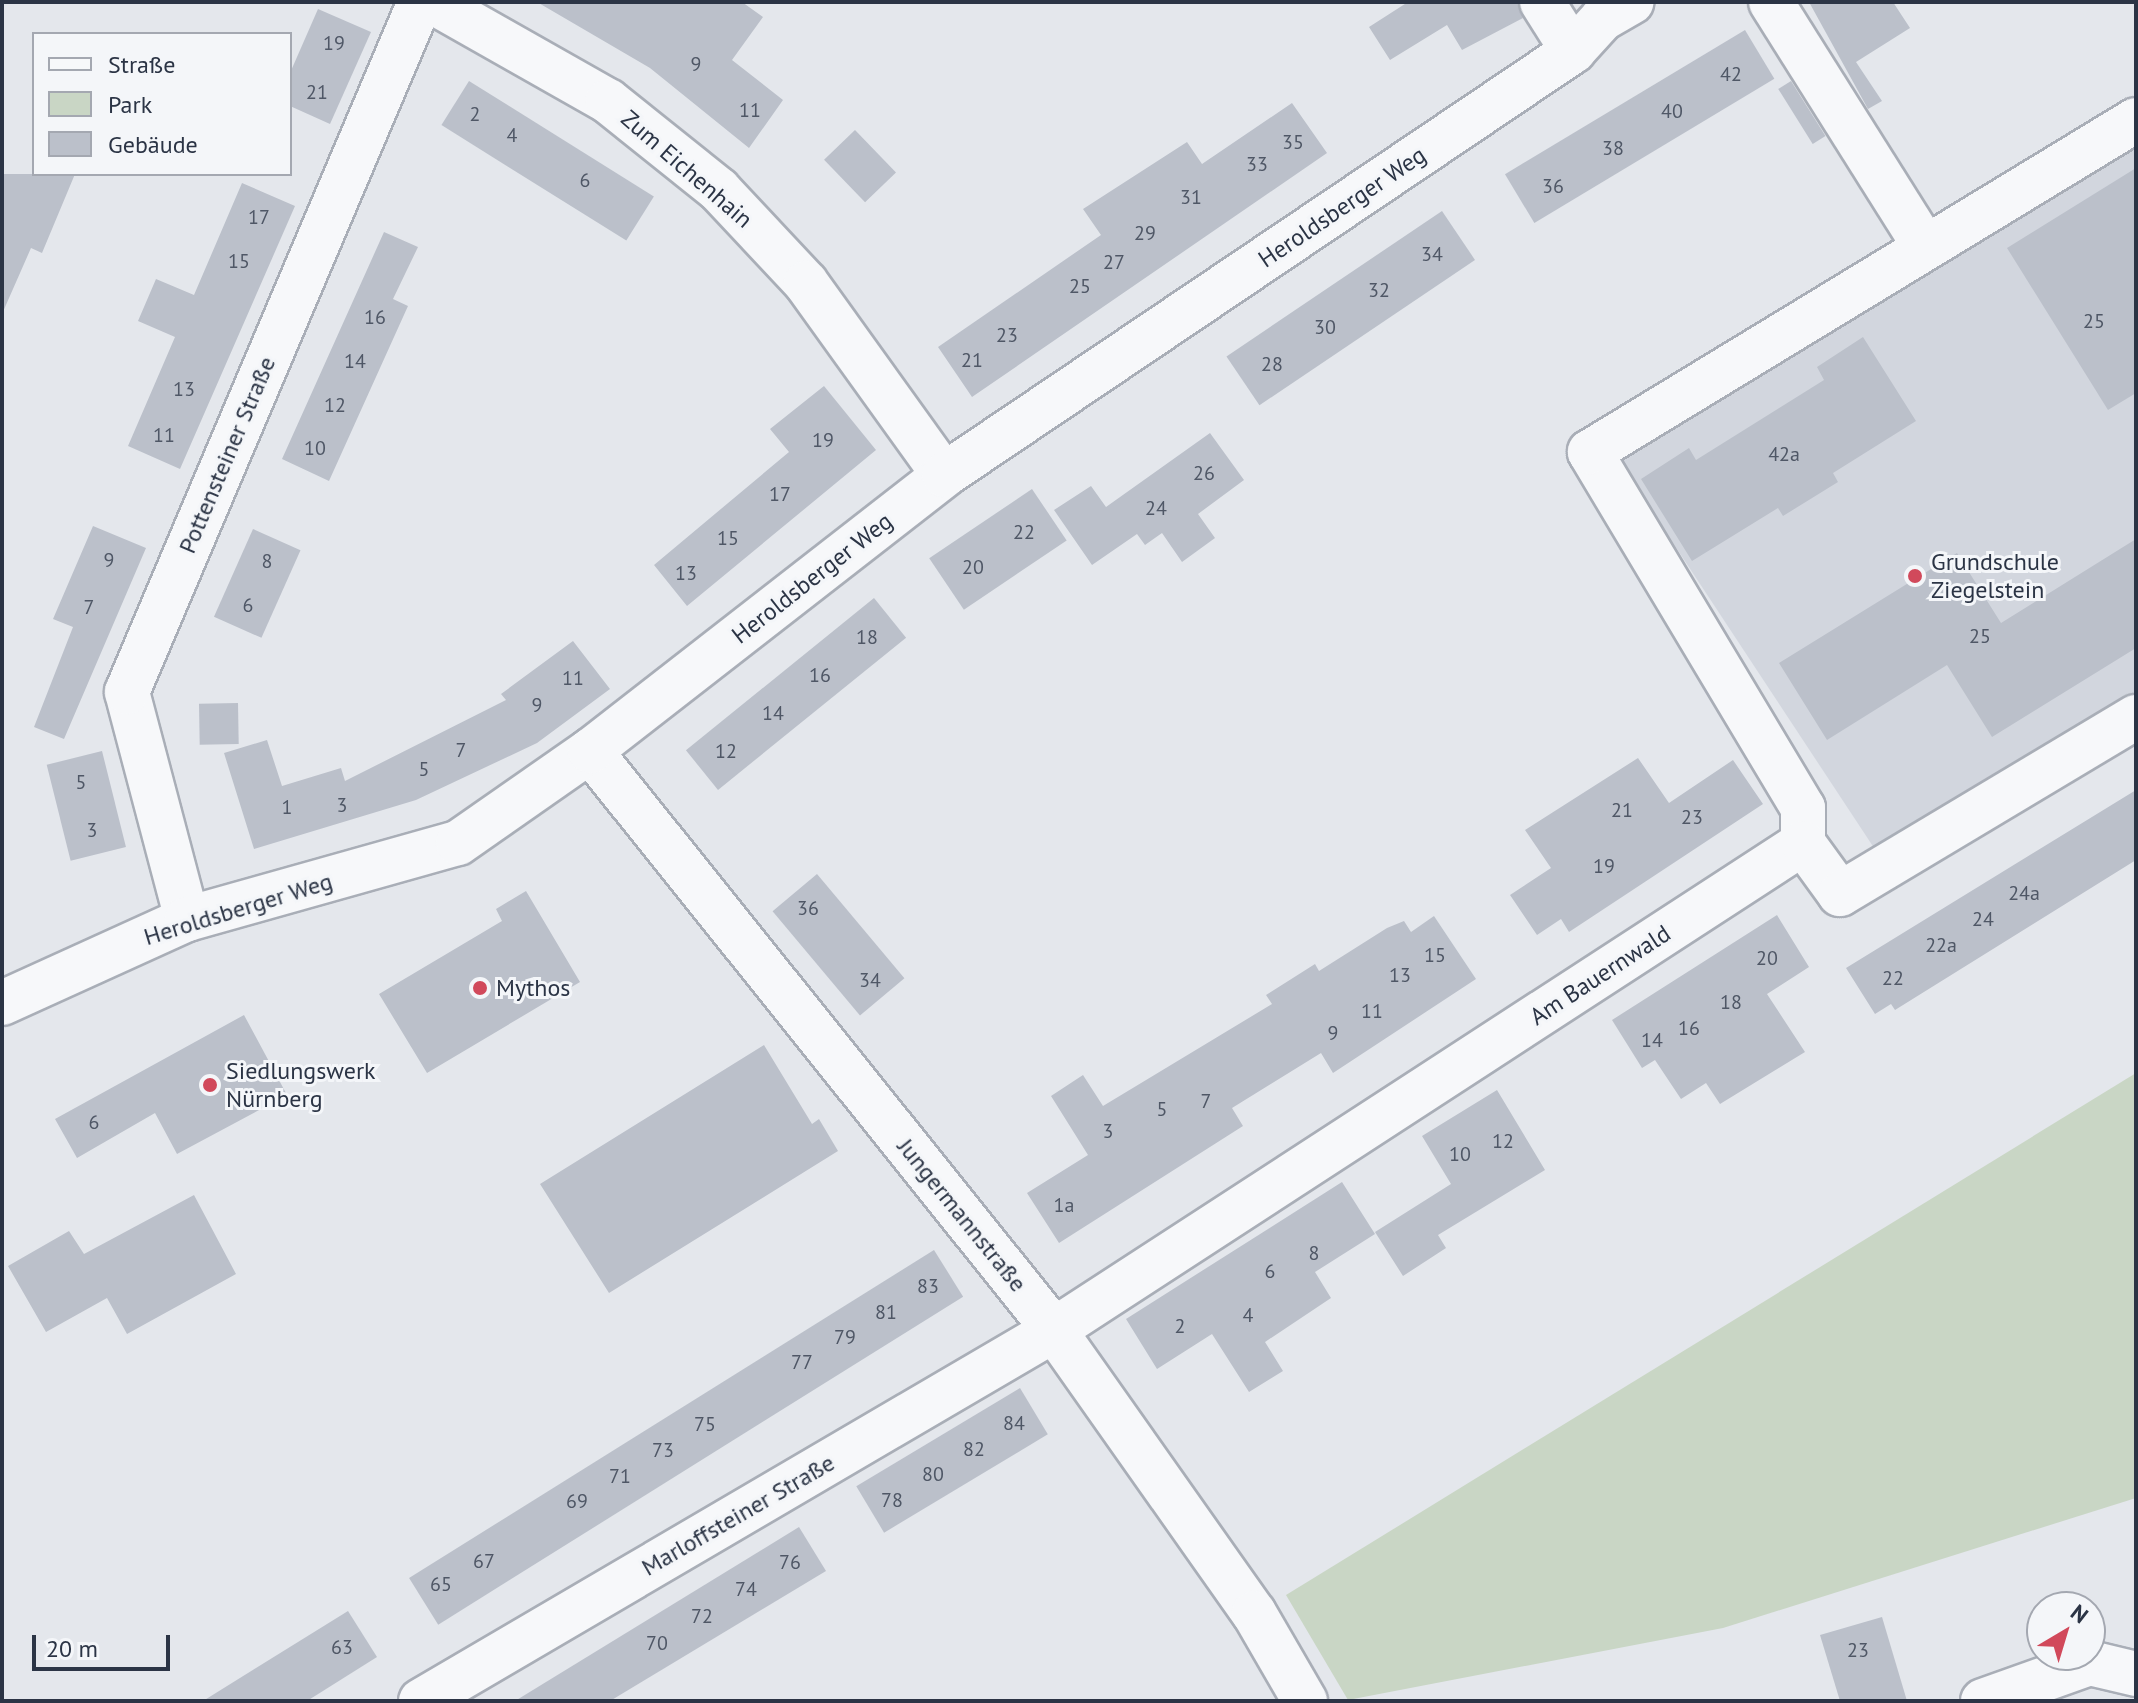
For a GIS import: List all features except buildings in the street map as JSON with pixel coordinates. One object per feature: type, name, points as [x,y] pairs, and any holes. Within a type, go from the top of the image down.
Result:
[{"type":"street","name":"Pottensteiner Straße","points":[[187,919],[127,692],[420,2]]},
{"type":"street","name":"Zum Eichenhain","points":[[433,2],[608,101],[719,190],[806,283],[944,475]]},
{"type":"street","points":[[1542,2],[1573,51]]},
{"type":"street","name":"Heroldsberger Weg","points":[[2,1003],[187,919],[458,843],[590,751],[944,475],[1573,51],[1602,19],[1632,2]]},
{"type":"street","points":[[1771,2],[1924,245]]},
{"type":"street","points":[[2136,120],[1924,245],[1590,452],[1803,808],[1803,843],[1840,894],[2136,717]]},
{"type":"street","name":"Jungermannstraße","points":[[590,751],[1054,1330],[1254,1613],[1305,1701]]},
{"type":"street","name":"Am Bauernwald","points":[[1054,1330],[1803,843]]},
{"type":"street","name":"Marloffsteiner Straße","points":[[421,1701],[1054,1330]]},
{"type":"street","points":[[1983,1701],[2090,1663],[2136,1674]]},
{"type":"shaded area","name":"Grundschule Ziegelstein","points":[[2136,139],[2136,693],[1882,860],[1617,458]]},
{"type":"green space","points":[[2136,1073],[2136,1498],[1723,1628],[1348,1700],[1286,1595]]},
{"type":"place","name":"Grundschule Ziegelstein","points":[[1915,576]]},
{"type":"place","name":"Mythos","points":[[480,988]]},
{"type":"place","name":"Siedlungswerk Nürnberg","points":[[210,1085]]}]
